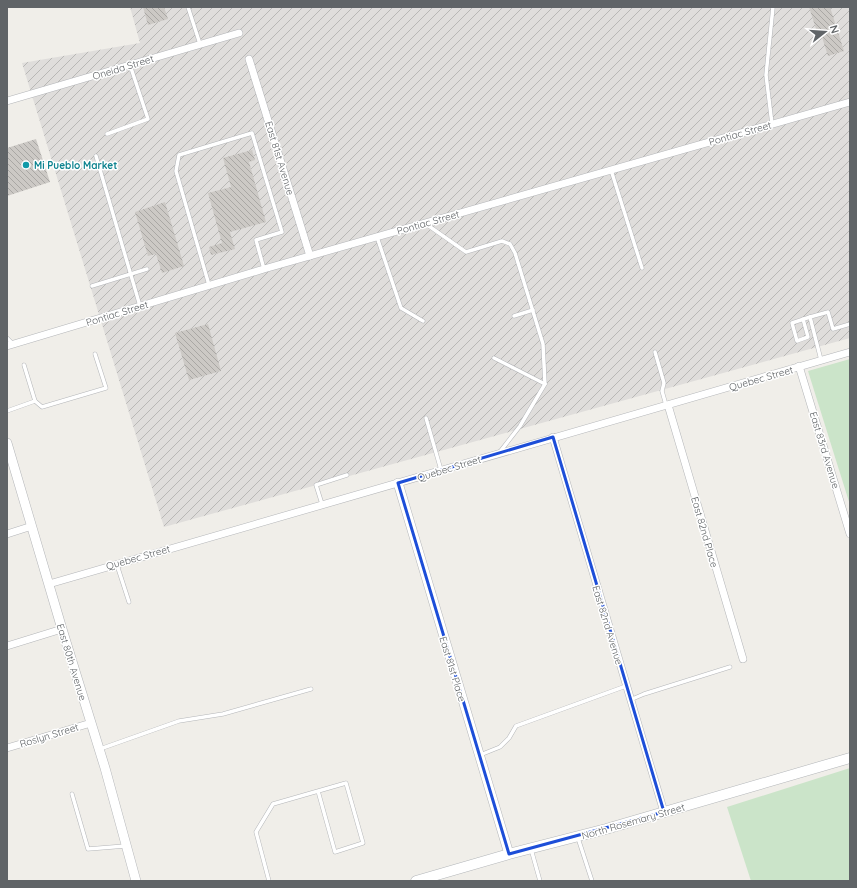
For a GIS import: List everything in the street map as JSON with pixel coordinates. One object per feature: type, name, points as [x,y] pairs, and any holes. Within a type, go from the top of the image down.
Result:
[{"type":"main road","name":"North Rosemary Street","points":[[416,881],[509,854],[531,850],[578,837],[850,758]]},
{"type":"street","name":"Oneida Street","points":[[7,101],[240,33]]},
{"type":"street","name":"East 81st Avenue","points":[[249,60],[310,256]]},
{"type":"street","name":"Pontiac Street","points":[[10,345],[264,269],[850,102]]},
{"type":"street","name":"Quebec Street","points":[[49,584],[850,352]]},
{"type":"street","name":"East 83rd Avenue","points":[[799,366],[850,534]]},
{"type":"street","name":"East 82nd Place","points":[[667,405],[743,659]]},
{"type":"street","name":"East 82nd Avenue","points":[[553,438],[664,812]]},
{"type":"street","name":"East 80th Avenue","points":[[7,443],[99,749],[136,881]]},
{"type":"street","name":"East 81st Place","points":[[398,483],[509,854]]},
{"type":"street","points":[[7,534],[32,526]]},
{"type":"street","points":[[7,646],[62,629]]},
{"type":"street","name":"Roslyn Street","points":[[7,748],[91,723]]},
{"type":"lane","points":[[188,7],[200,44]]},
{"type":"lane","points":[[772,124],[766,75],[773,7]]},
{"type":"lane","points":[[107,134],[148,119],[130,65]]},
{"type":"lane","points":[[209,285],[176,171],[179,155],[252,133],[282,232],[256,240],[264,269]]},
{"type":"lane","points":[[96,156],[140,306]]},
{"type":"lane","points":[[611,170],[642,268]]},
{"type":"lane","points":[[425,224],[466,252],[502,240],[510,244],[515,253],[543,344],[545,384],[520,426],[499,453]]},
{"type":"lane","points":[[377,237],[401,308],[423,321]]},
{"type":"lane","points":[[92,286],[147,269]]},
{"type":"lane","points":[[514,316],[533,310]]},
{"type":"lane","points":[[803,319],[808,337],[797,341],[792,322],[828,312],[833,329],[850,324]]},
{"type":"lane","points":[[810,317],[822,360]]},
{"type":"lane","points":[[7,338],[10,345]]},
{"type":"lane","points":[[655,352],[664,382],[662,391],[667,405]]},
{"type":"lane","points":[[24,365],[36,401],[42,407],[106,388],[95,354]]},
{"type":"lane","points":[[494,358],[545,384]]},
{"type":"lane","points":[[7,412],[36,401]]},
{"type":"lane","points":[[426,418],[442,470]]},
{"type":"lane","points":[[322,504],[316,485],[347,475]]},
{"type":"lane","points":[[116,564],[128,602]]},
{"type":"lane","points":[[630,700],[644,694],[730,667]]},
{"type":"lane","points":[[479,755],[504,745],[516,726],[626,686]]},
{"type":"lane","points":[[99,749],[179,721],[223,714],[311,689]]},
{"type":"lane","points":[[269,881],[256,832],[273,804],[318,791],[346,783],[364,843],[335,852],[318,791]]},
{"type":"lane","points":[[72,794],[88,848],[126,846]]},
{"type":"lane","points":[[578,837],[592,881]]},
{"type":"lane","points":[[531,850],[540,881]]},
{"type":"highlighted area","points":[[553,437],[664,812],[509,854],[398,483]]},
{"type":"shaded area","points":[[130,7],[850,7],[850,338],[164,527],[22,63],[140,43]]},
{"type":"green space","points":[[850,359],[850,505],[808,371]]},
{"type":"green space","points":[[850,768],[850,881],[751,881],[727,807]]},
{"type":"building","points":[[143,7],[164,7],[168,19],[148,25]]},
{"type":"building","points":[[809,7],[830,7],[844,51],[828,56],[821,34],[818,35]]},
{"type":"building","name":"Mi Pueblo Market","points":[[36,139],[50,182],[7,196],[7,148]]},
{"type":"building","points":[[252,150],[255,160],[249,162],[266,222],[230,232],[235,249],[211,255],[209,247],[222,243],[208,193],[231,187],[223,158]]},
{"type":"building","points":[[165,202],[184,266],[162,273],[156,254],[148,256],[135,212]]},
{"type":"building","points":[[208,324],[221,371],[189,380],[175,333]]},
{"type":"place","name":"Mi Pueblo Market","points":[[26,165]]}]
